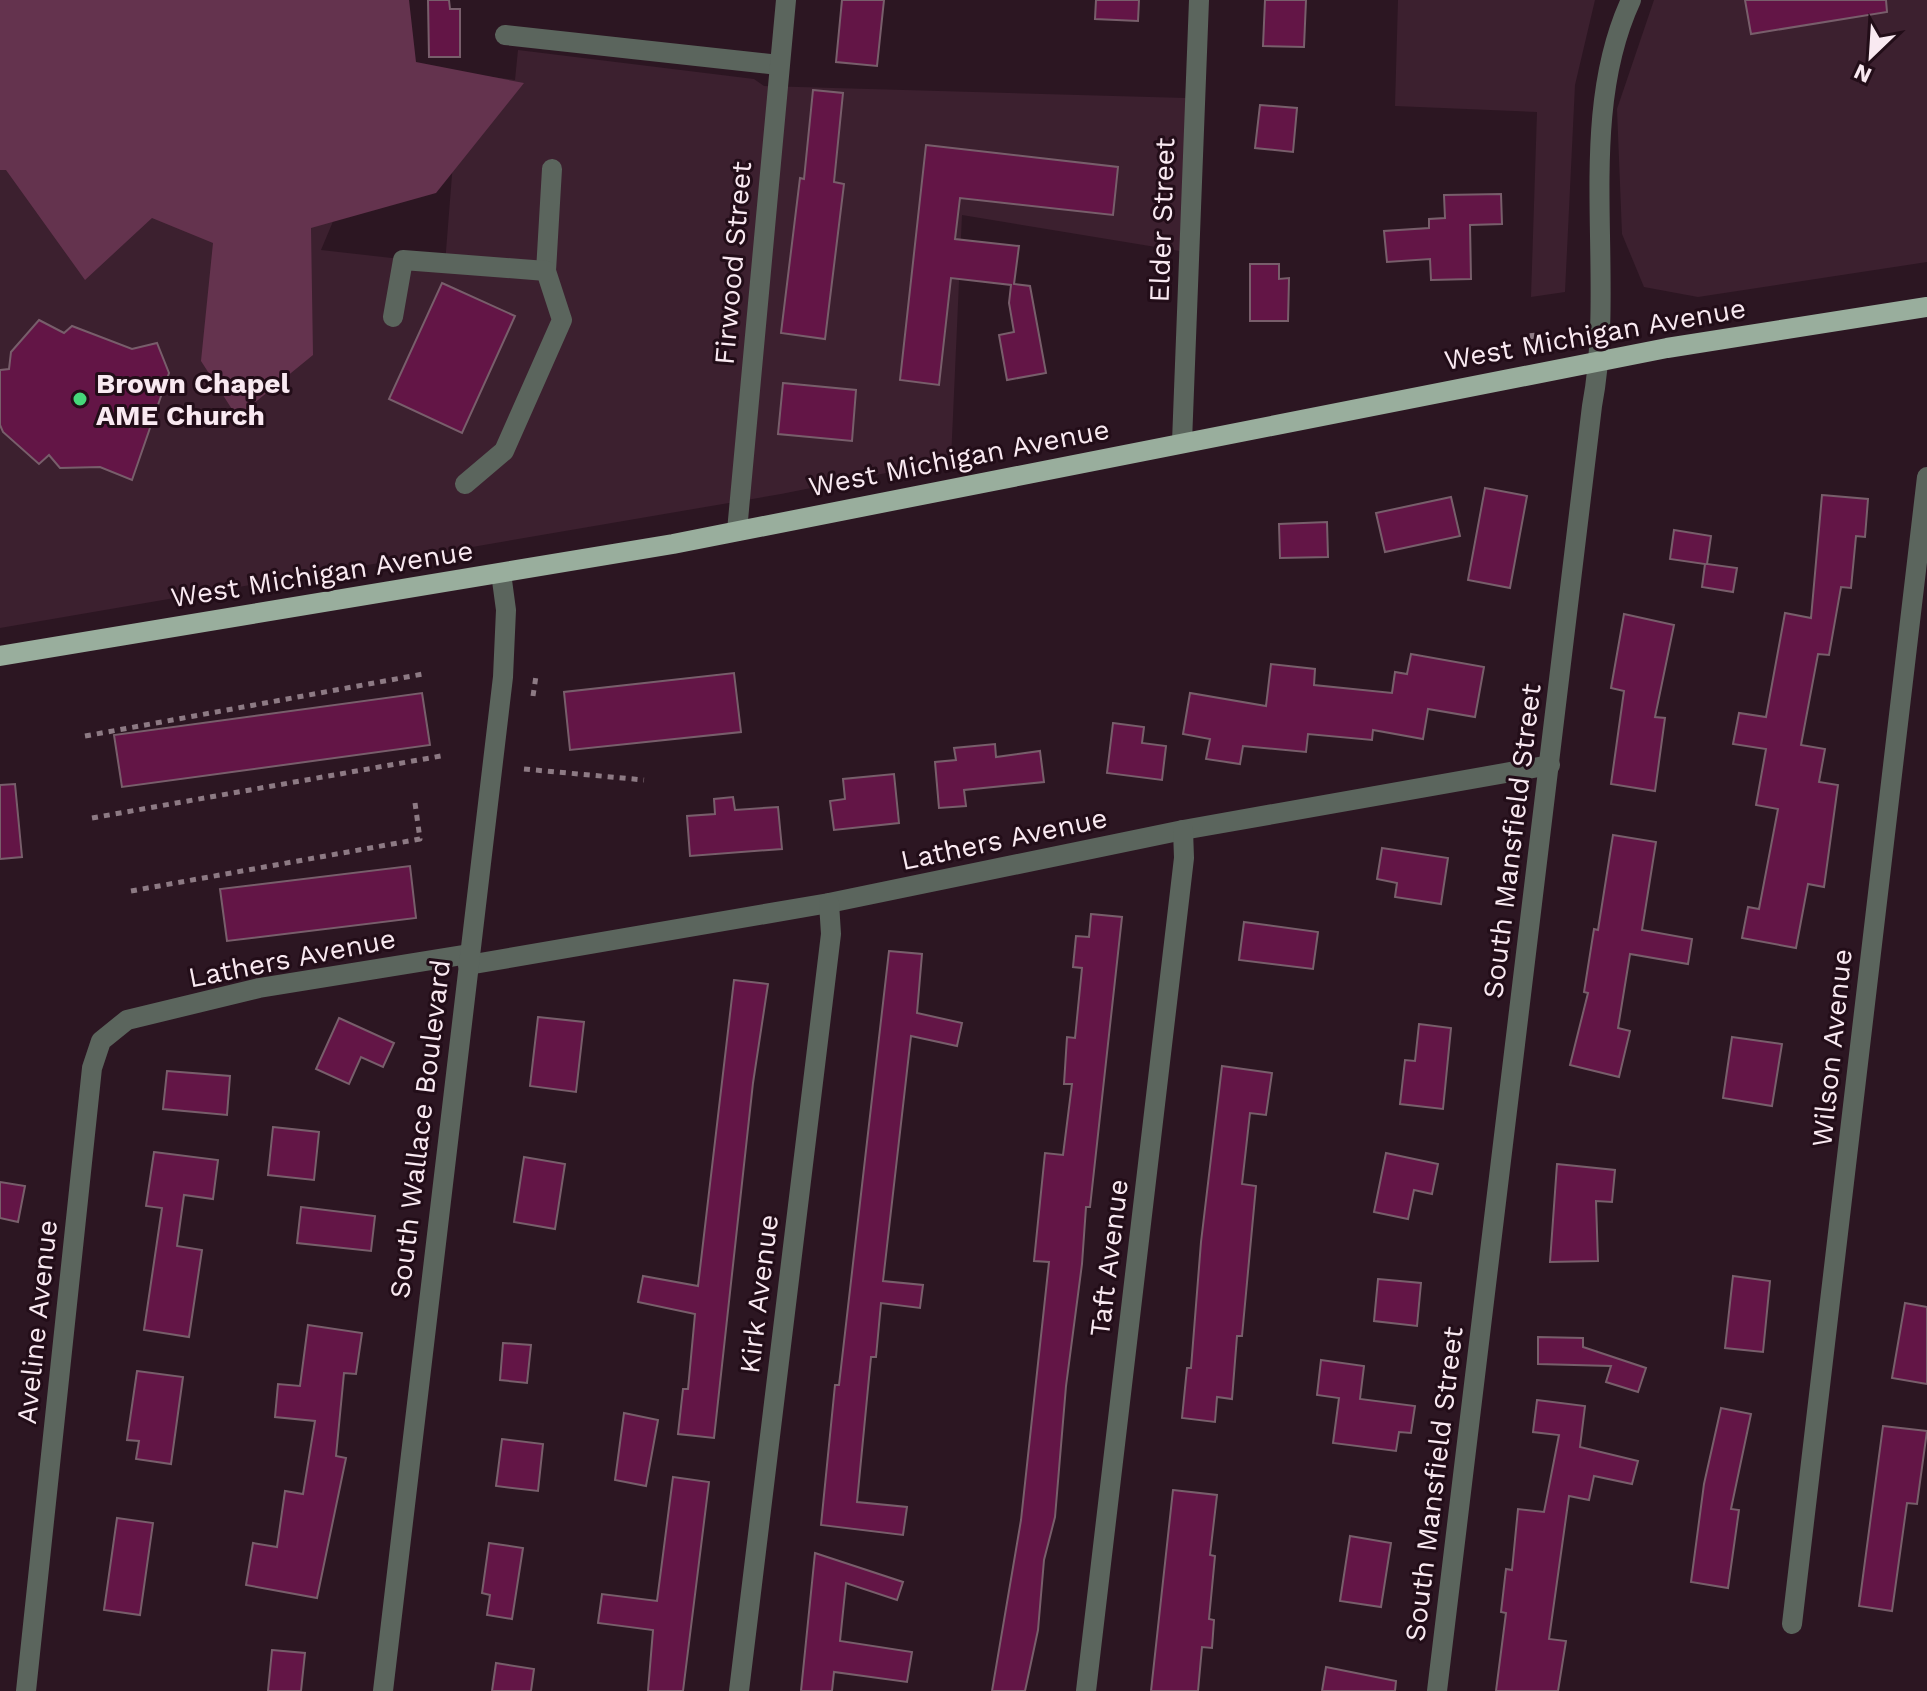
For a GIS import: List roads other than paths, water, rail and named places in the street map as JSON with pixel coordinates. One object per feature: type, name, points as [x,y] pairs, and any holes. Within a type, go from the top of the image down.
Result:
[{"type":"main road","name":"West Michigan Avenue","points":[[0,656],[737,531],[1667,348],[1927,307]]},
{"type":"street","name":"Firwood Street","points":[[737,531],[786,0]]},
{"type":"street","name":"Elder Street","points":[[1182,442],[1199,0]]},
{"type":"street","name":"South Mansfield Street","points":[[1437,1691],[1592,406],[1600,362],[1602,119],[1610,62],[1631,0]]},
{"type":"street","points":[[505,35],[779,65]]},
{"type":"street","points":[[465,484],[504,451],[562,320],[546,271],[552,169]]},
{"type":"street","points":[[393,317],[403,260],[546,271]]},
{"type":"street","name":"Wilson Avenue","points":[[1792,1624],[1927,477]]},
{"type":"street","name":"South Wallace Boulevard","points":[[383,1691],[503,677],[506,610],[501,573]]},
{"type":"street","name":"Lathers Avenue","points":[[127,1020],[259,988],[468,960],[829,903],[1183,830],[1550,765]]},
{"type":"street","name":"Taft Avenue","points":[[1086,1691],[1184,858],[1183,830]]},
{"type":"street","name":"Kirk Avenue","points":[[739,1691],[829,949],[829,903]]},
{"type":"street","name":"Aveline Avenue","points":[[26,1691],[92,1068],[101,1041],[127,1020]]},
{"type":"place","name":"Brown Chapel AME Church","points":[[80,399]]}]
